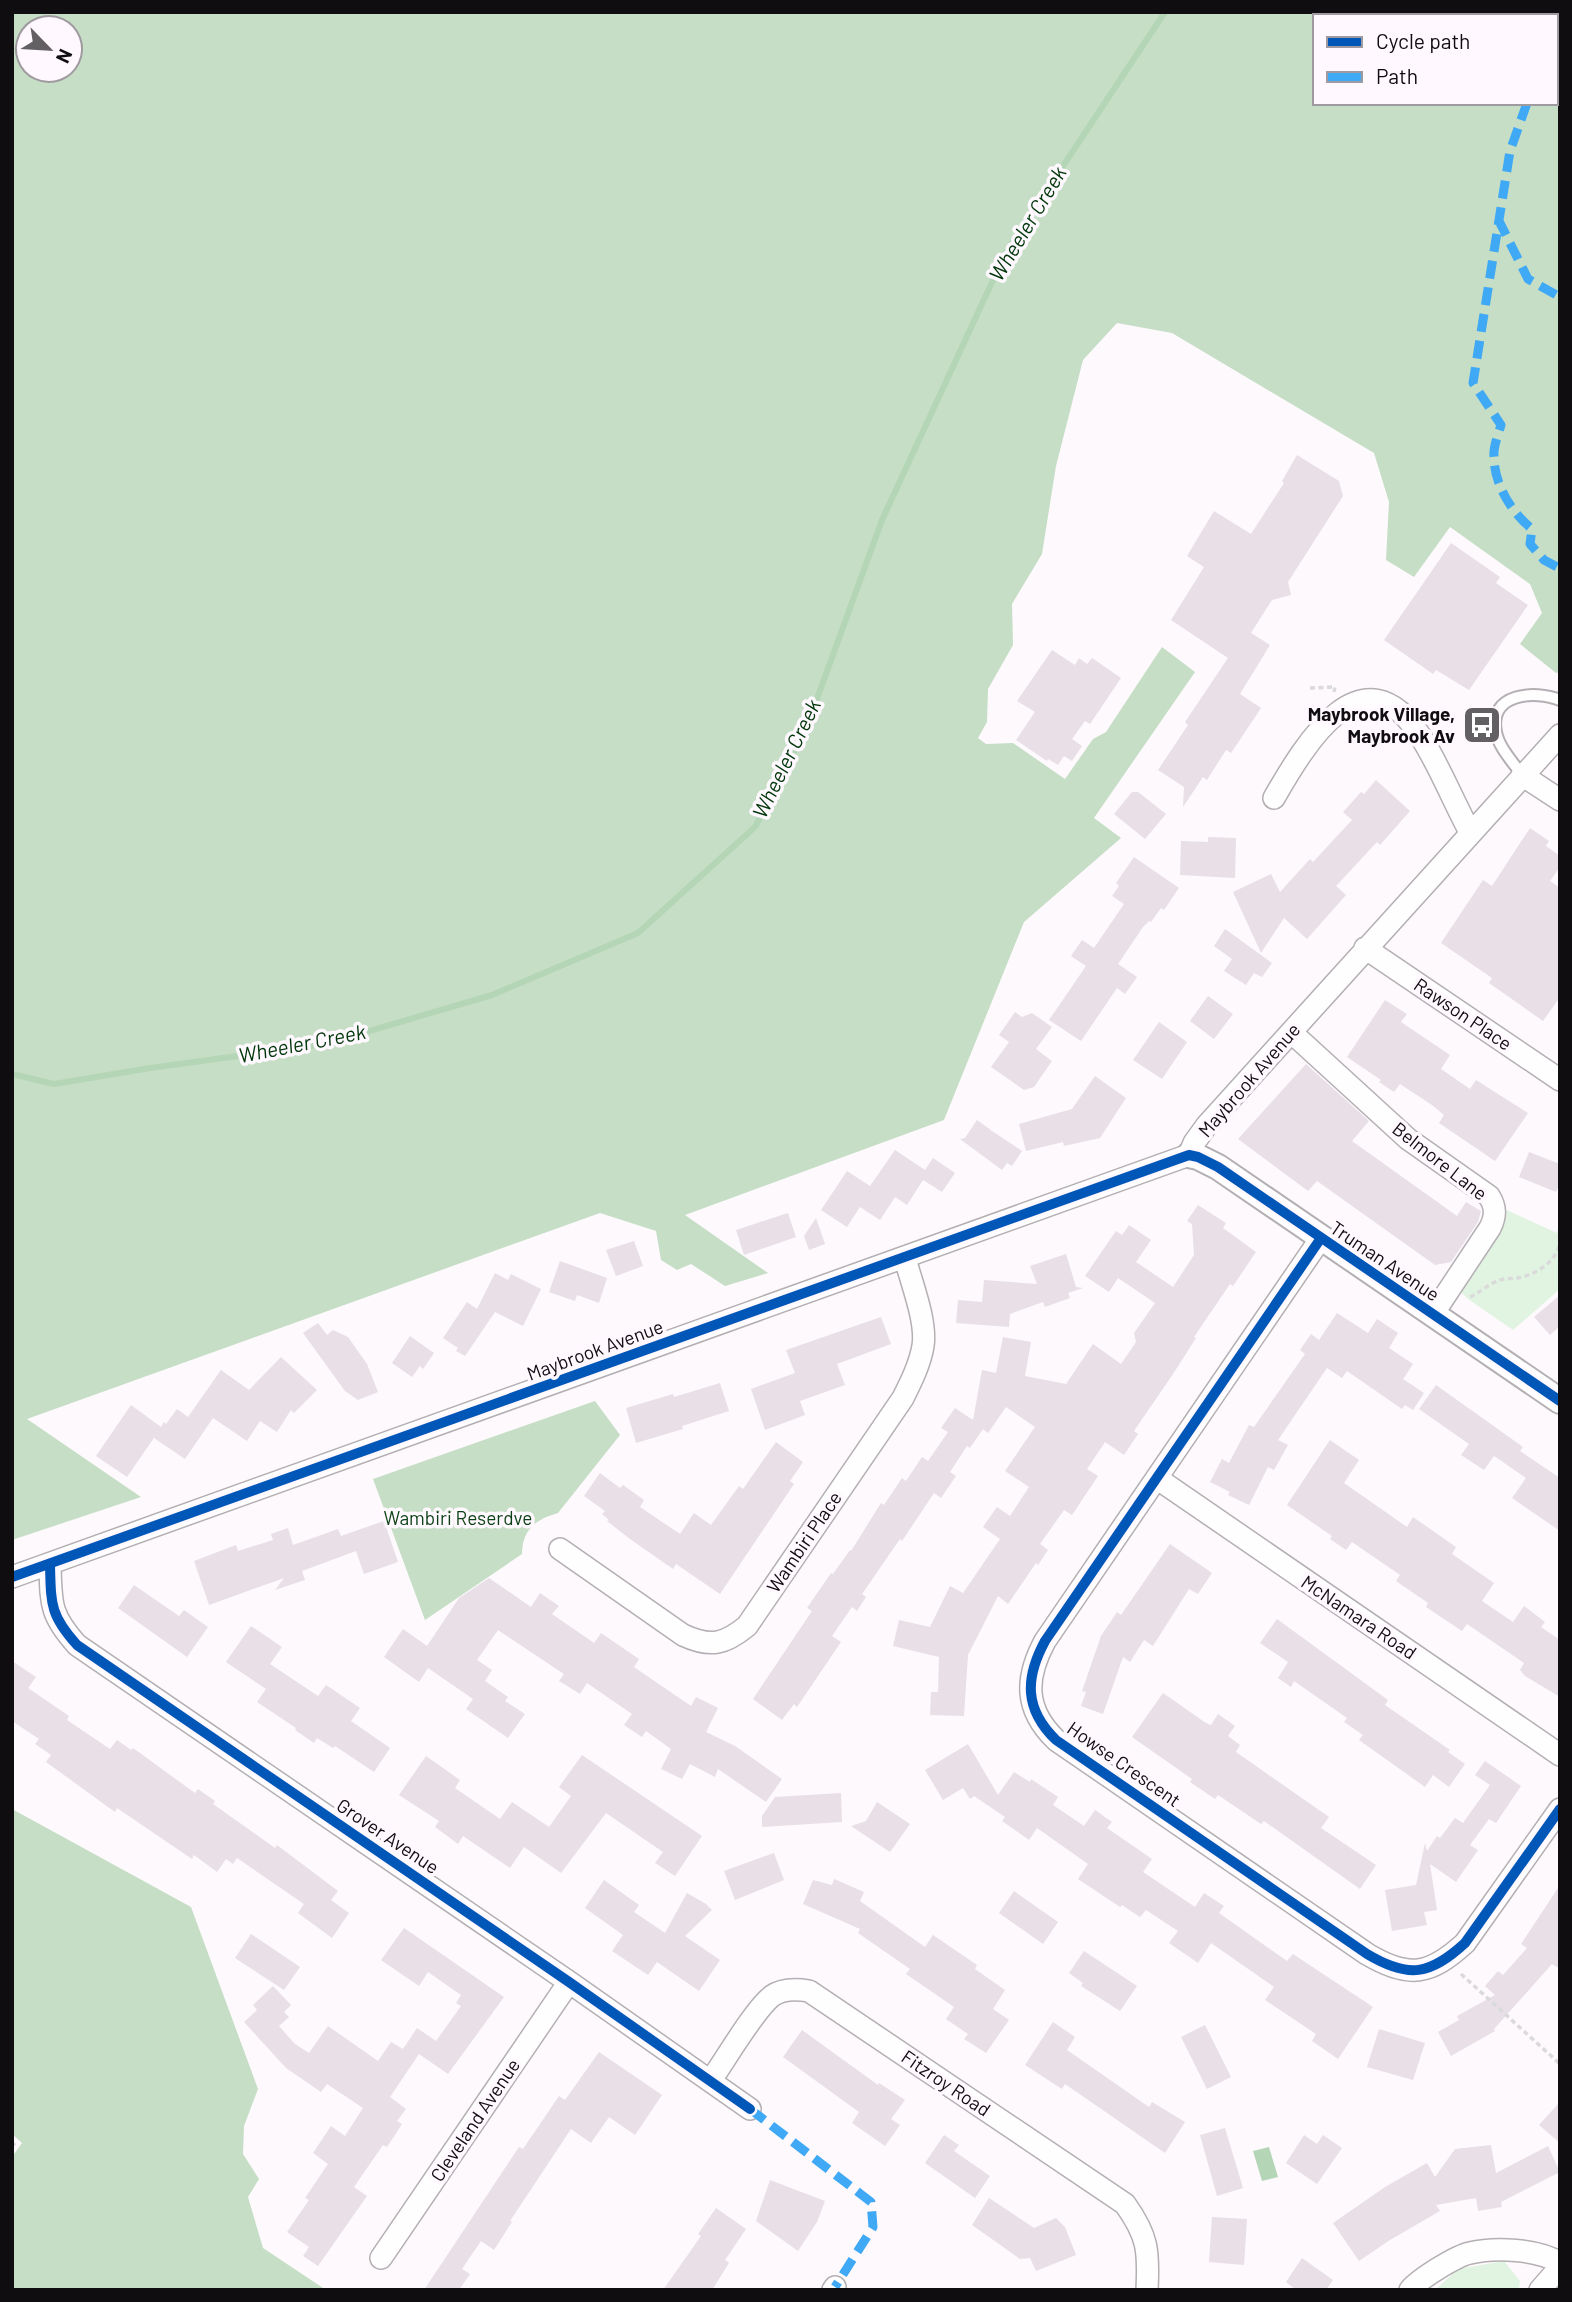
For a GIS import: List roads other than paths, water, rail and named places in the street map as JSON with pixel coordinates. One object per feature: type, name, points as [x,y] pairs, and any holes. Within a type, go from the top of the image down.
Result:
[{"type":"street","points":[[1275,798],[1298,755],[1327,719],[1354,702],[1376,700],[1394,706],[1420,735],[1470,832]]},
{"type":"street","name":"Maybrook Avenue","points":[[12,1577],[1189,1155],[1207,1125],[1560,734]]},
{"type":"street","points":[[1522,775],[1560,800]]},
{"type":"street","name":"Rawson Place","points":[[1365,948],[1560,1080]]},
{"type":"street","name":"Belmore Lane","points":[[1291,1032],[1408,1139],[1489,1196],[1493,1203],[1495,1213],[1490,1228],[1433,1314]]},
{"type":"street","name":"Truman Avenue","points":[[1189,1155],[1219,1167],[1560,1401]]},
{"type":"street","name":"Howse Crescent","points":[[1321,1238],[1045,1641],[1031,1675],[1031,1691],[1037,1717],[1056,1740],[1367,1954],[1387,1966],[1403,1971],[1426,1970],[1446,1961],[1465,1943],[1560,1810]]},
{"type":"street","name":"Wambiri Place","points":[[560,1549],[698,1642],[718,1643],[732,1638],[747,1626],[903,1398],[916,1371],[924,1344],[916,1296],[905,1258]]},
{"type":"street","name":"McNamara Road","points":[[1158,1479],[1560,1755]]},
{"type":"street","name":"Grover Avenue","points":[[50,1565],[51,1602],[59,1626],[77,1645],[750,2109]]},
{"type":"street","name":"Cleveland Avenue","points":[[381,2258],[569,1982]]},
{"type":"street","name":"Fitzroy Road","points":[[711,2080],[773,1995],[787,1990],[809,1991],[1125,2204],[1138,2221],[1147,2244],[1147,2290]]},
{"type":"street","points":[[1410,2290],[1418,2281],[1469,2253],[1518,2250],[1548,2255],[1560,2265],[1540,2290]]},
{"type":"lane","points":[[1522,775],[1500,744],[1496,731],[1499,710],[1506,701],[1519,695],[1540,694],[1560,700]]},
{"type":"waterway","name":"Wheeler Creek","points":[[12,1074],[54,1084],[325,1044],[492,995],[638,933],[755,827],[806,729],[882,520],[1006,252],[1165,12]]},
{"type":"place","name":"Maybrook Village, Maybrook Av","points":[[1482,725]]},
{"type":"park label","name":"Wambiri Reserdve","points":[[458,1518]]}]
